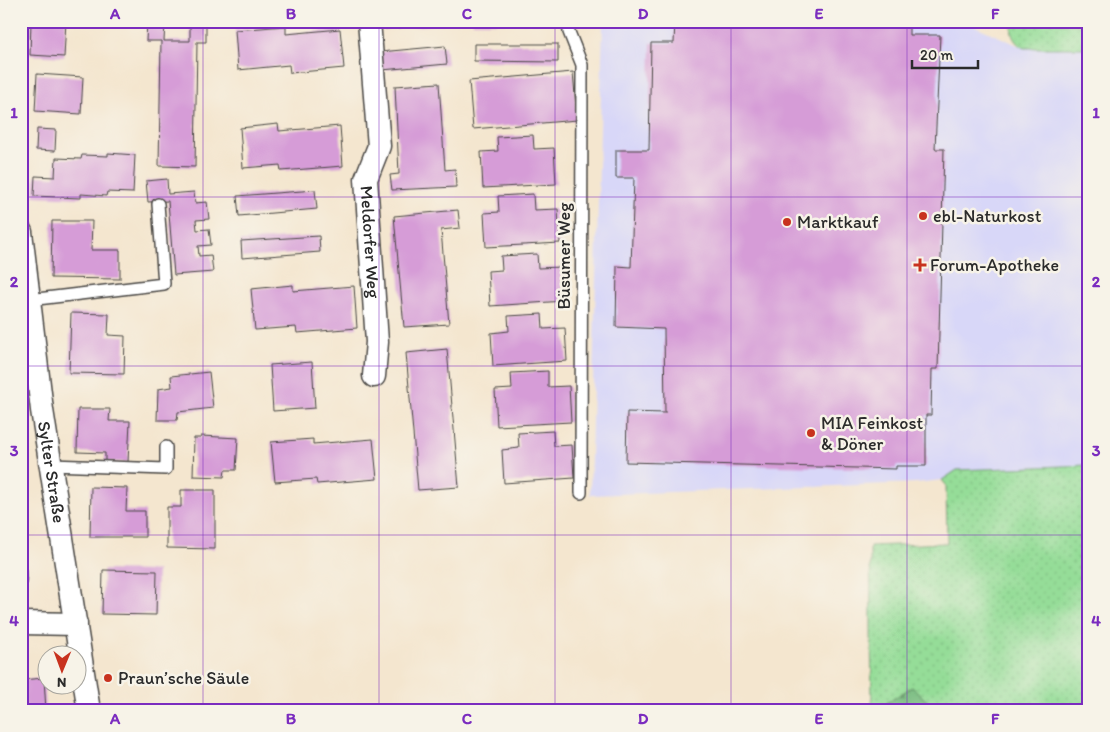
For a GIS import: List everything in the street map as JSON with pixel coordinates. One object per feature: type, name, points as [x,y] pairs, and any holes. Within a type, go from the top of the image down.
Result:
[{"type":"street","name":"Meldorfer Weg","points":[[369,21],[379,146],[366,179],[377,342],[374,376]]},
{"type":"street","name":"Sylter Straße","points":[[21,232],[51,466],[89,711]]},
{"type":"street","points":[[21,623],[76,624]]},
{"type":"lane","name":"Büsumer Weg","points":[[568,21],[569,32],[582,65],[581,493]]},
{"type":"lane","points":[[29,300],[164,284],[158,204]]},
{"type":"lane","points":[[51,466],[166,469],[166,447]]},
{"type":"shaded area","name":"Marktkauf","points":[[603,21],[964,21],[1024,48],[1089,48],[1089,465],[957,470],[942,480],[916,483],[590,495]]},
{"type":"green space","points":[[1015,21],[1041,21],[1089,26],[1089,48],[1024,48],[1017,43],[1012,33]]},
{"type":"green space","points":[[1089,465],[1089,711],[938,711],[912,687],[872,711],[870,546],[947,543],[946,485],[942,480],[957,470]]},
{"type":"green space","points":[[912,687],[938,711],[874,711]]},
{"type":"building","points":[[31,21],[66,21],[64,57],[30,55]]},
{"type":"building","points":[[147,21],[165,21],[164,41],[190,41],[190,21],[206,21],[206,42],[197,42],[195,167],[159,166],[161,41],[146,41]]},
{"type":"building","points":[[384,21],[442,21],[443,24],[385,29]]},
{"type":"building","points":[[473,21],[549,21],[549,23],[473,23]]},
{"type":"building","name":"Marktkauf","points":[[675,21],[909,22],[909,35],[940,35],[935,149],[944,149],[938,369],[932,369],[931,415],[926,415],[926,466],[896,466],[896,469],[626,462],[627,412],[665,413],[664,329],[616,327],[617,266],[631,267],[634,178],[616,178],[616,150],[649,150],[651,43],[674,43]]},
{"type":"building","points":[[286,26],[286,34],[340,29],[344,68],[290,73],[289,65],[238,70],[235,30]]},
{"type":"building","points":[[474,44],[558,44],[558,62],[474,61]]},
{"type":"building","points":[[445,46],[447,64],[382,70],[380,52]]},
{"type":"building","points":[[573,72],[577,120],[473,129],[469,81]]},
{"type":"building","points":[[37,74],[83,77],[81,114],[35,111]]},
{"type":"building","points":[[439,83],[445,170],[455,169],[456,187],[392,190],[390,175],[399,174],[395,86]]},
{"type":"building","points":[[278,124],[279,131],[340,126],[343,166],[281,171],[280,165],[243,168],[240,128]]},
{"type":"building","points":[[37,129],[56,130],[55,151],[36,150]]},
{"type":"building","points":[[533,135],[534,149],[554,148],[556,184],[483,188],[481,152],[498,151],[497,137]]},
{"type":"building","points":[[108,153],[135,155],[133,193],[107,192],[106,196],[81,194],[81,198],[34,196],[35,176],[55,177],[56,158],[81,159],[82,155],[108,156]]},
{"type":"building","points":[[167,179],[168,194],[194,192],[195,203],[207,202],[209,219],[196,220],[197,230],[209,229],[211,245],[198,246],[199,256],[211,255],[213,272],[174,275],[168,201],[148,202],[146,181]]},
{"type":"building","points":[[315,190],[317,209],[239,216],[237,196]]},
{"type":"building","points":[[533,194],[534,210],[558,209],[560,243],[486,247],[484,213],[499,212],[498,196]]},
{"type":"building","points":[[458,210],[460,228],[441,230],[449,324],[404,327],[394,216]]},
{"type":"building","points":[[52,221],[92,221],[91,250],[120,250],[120,279],[51,278]]},
{"type":"building","points":[[319,236],[320,252],[242,258],[241,241]]},
{"type":"building","points":[[537,254],[538,268],[561,267],[564,301],[490,306],[488,271],[502,270],[501,256]]},
{"type":"building","points":[[293,285],[293,291],[354,286],[357,328],[297,333],[296,327],[255,330],[251,289]]},
{"type":"building","points":[[71,313],[109,314],[108,335],[125,336],[124,374],[69,373]]},
{"type":"building","points":[[542,314],[543,329],[565,328],[567,361],[493,366],[491,333],[509,331],[508,316]]},
{"type":"building","points":[[447,349],[459,487],[418,490],[406,353]]},
{"type":"building","points":[[312,362],[315,408],[273,411],[270,365]]},
{"type":"building","points":[[548,371],[548,387],[569,386],[571,422],[497,426],[495,390],[512,389],[511,373]]},
{"type":"building","points":[[209,372],[213,408],[178,412],[177,420],[157,420],[158,389],[172,387],[171,376]]},
{"type":"building","points":[[78,409],[110,409],[109,421],[130,421],[128,462],[105,462],[105,453],[77,452]]},
{"type":"building","points":[[553,431],[554,446],[572,445],[574,478],[504,483],[502,450],[519,448],[518,433]]},
{"type":"building","points":[[201,436],[238,438],[236,470],[225,470],[224,477],[193,476],[194,438],[201,438]]},
{"type":"building","points":[[313,439],[313,444],[373,439],[377,479],[317,484],[316,479],[275,482],[271,442]]},
{"type":"building","points":[[91,487],[127,488],[126,511],[145,511],[145,537],[90,537]]},
{"type":"building","points":[[181,490],[215,490],[215,549],[167,548],[167,507],[181,507]]},
{"type":"building","points":[[21,568],[27,569],[26,602],[21,602]]},
{"type":"building","points":[[103,570],[157,571],[156,615],[102,614]]},
{"type":"building","points":[[38,679],[38,694],[45,694],[46,711],[21,711],[21,680]]},
{"type":"place","name":"ebl-Naturkost","points":[[923,216]]},
{"type":"place","name":"Marktkauf","points":[[787,222]]},
{"type":"place","name":"Forum-Apotheke","points":[[920,265]]},
{"type":"place","name":"MIA Feinkost & Döner","points":[[811,433]]},
{"type":"place","name":"Praun’sche Säule","points":[[108,678]]}]
